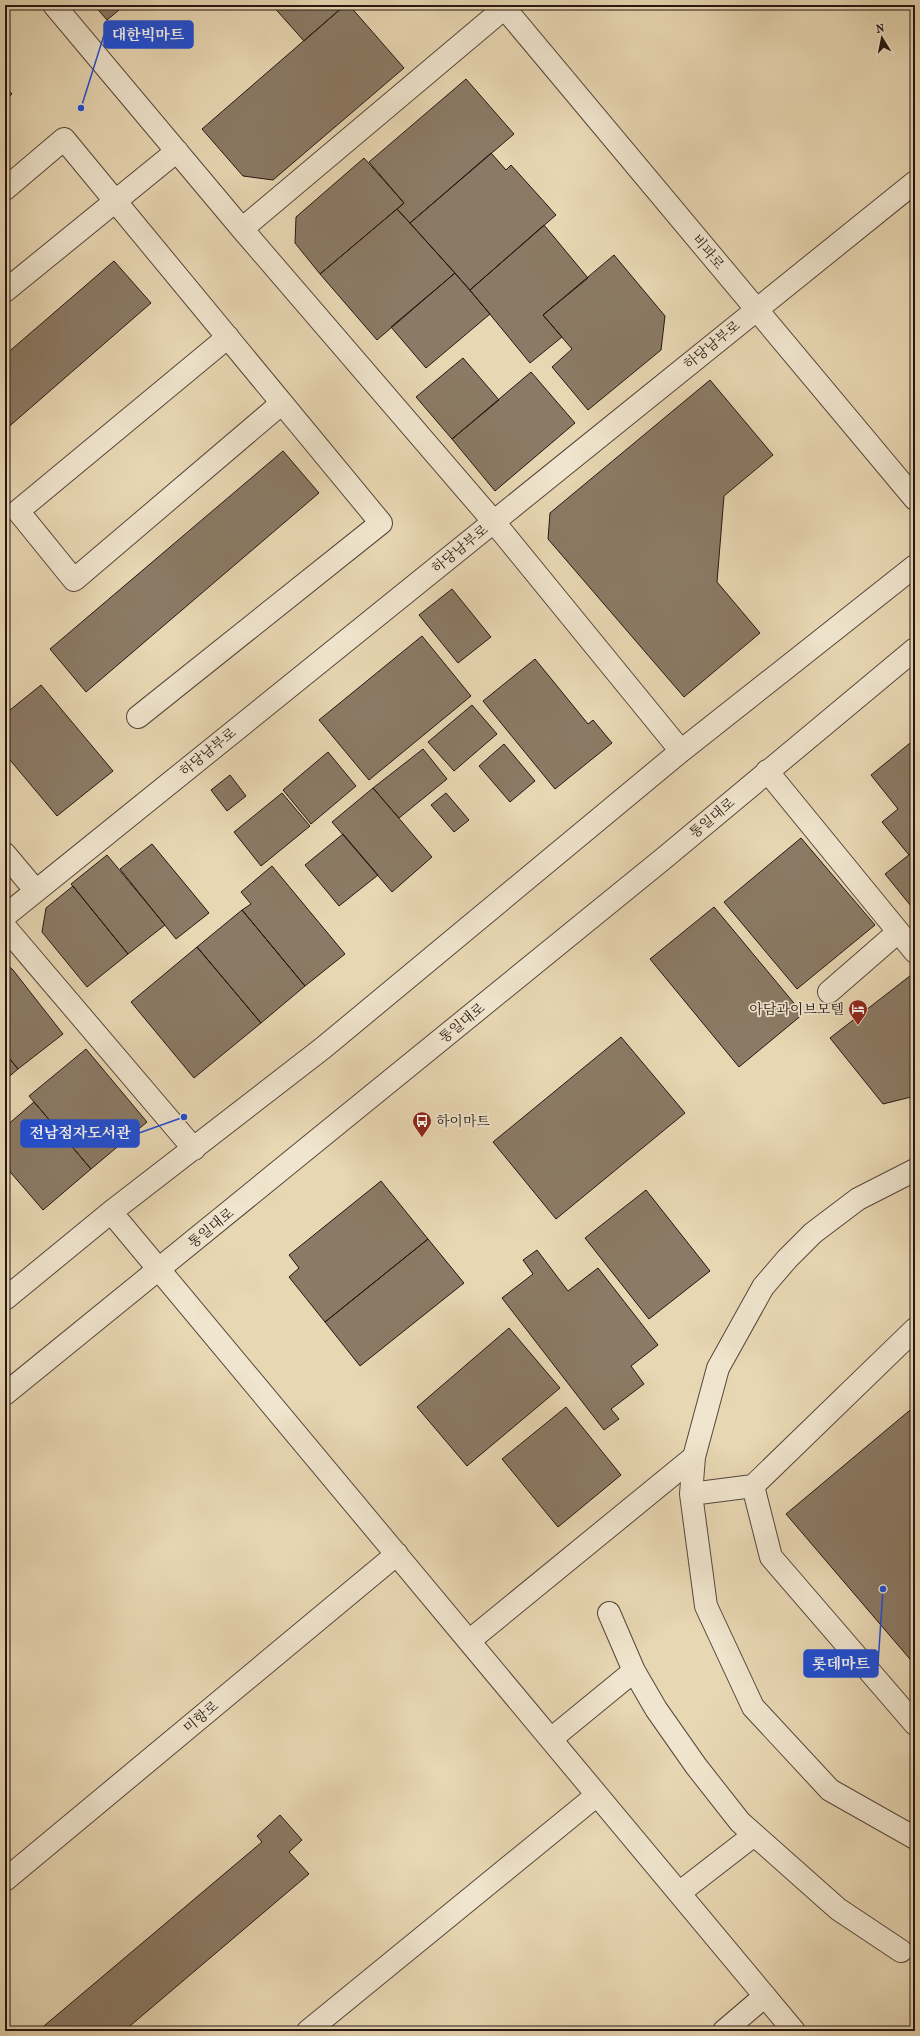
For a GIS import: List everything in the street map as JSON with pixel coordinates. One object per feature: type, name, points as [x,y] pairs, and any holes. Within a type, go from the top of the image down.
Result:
[{"type":"street","points":[[54,5],[242,229],[494,522],[681,751]]},
{"type":"street","points":[[242,229],[505,6]]},
{"type":"street","name":"비파로","points":[[505,6],[756,310],[915,499]]},
{"type":"street","points":[[5,189],[64,139],[381,523],[138,717]]},
{"type":"street","points":[[5,291],[177,151]]},
{"type":"street","name":"하당남부로","points":[[5,916],[915,182]]},
{"type":"street","points":[[228,337],[18,511],[74,580],[282,403]]},
{"type":"street","points":[[5,1299],[111,1212],[323,1048],[681,751],[915,566]]},
{"type":"street","name":"통일대로","points":[[5,1394],[662,859],[915,648]]},
{"type":"street","points":[[767,771],[915,952]]},
{"type":"street","points":[[5,854],[36,891]]},
{"type":"street","points":[[5,927],[194,1149]]},
{"type":"street","points":[[829,992],[898,932]]},
{"type":"street","points":[[915,1170],[858,1199],[813,1233],[787,1259],[763,1287],[718,1368],[694,1457],[691,1494],[706,1606],[753,1708],[830,1790],[915,1838]]},
{"type":"street","points":[[111,1212],[794,2031]]},
{"type":"street","points":[[691,1494],[753,1486],[915,1329]]},
{"type":"street","points":[[469,1641],[694,1457]]},
{"type":"street","points":[[753,1486],[771,1557],[915,1724]]},
{"type":"street","name":"미항로","points":[[5,1880],[397,1554]]},
{"type":"street","points":[[608,1613],[634,1671],[656,1709],[696,1766],[740,1822],[838,1909],[901,1951]]},
{"type":"street","points":[[551,1739],[634,1671]]},
{"type":"street","points":[[308,2031],[597,1795]]},
{"type":"street","points":[[680,1893],[754,1834]]},
{"type":"street","points":[[724,2031],[765,1996]]},
{"type":"building","points":[[94,5],[125,5],[107,20]]},
{"type":"building","points":[[272,5],[345,5],[304,41]]},
{"type":"building","points":[[345,5],[349,5],[404,68],[273,180],[243,176],[202,129]]},
{"type":"building","points":[[466,79],[514,134],[410,223],[397,209],[404,203],[369,162]]},
{"type":"building","points":[[5,86],[12,94],[5,100]]},
{"type":"building","points":[[491,153],[506,170],[511,165],[556,215],[470,290],[410,223]]},
{"type":"building","points":[[364,158],[404,203],[320,274],[295,243],[296,217]]},
{"type":"building","points":[[397,209],[455,273],[377,340],[320,274]]},
{"type":"building","points":[[544,225],[588,278],[543,315],[562,337],[530,363],[470,290]]},
{"type":"building","points":[[614,255],[665,316],[661,350],[588,410],[552,367],[572,349],[543,315]]},
{"type":"building","points":[[114,261],[151,303],[5,430],[5,355]]},
{"type":"building","points":[[455,273],[490,314],[426,368],[391,327]]},
{"type":"building","points":[[463,358],[499,400],[452,439],[416,397]]},
{"type":"building","points":[[531,372],[575,423],[495,491],[452,439]]},
{"type":"building","points":[[710,380],[773,455],[724,496],[717,582],[760,633],[684,697],[548,539],[550,513]]},
{"type":"building","points":[[283,451],[319,493],[86,692],[50,649]]},
{"type":"building","points":[[452,589],[491,637],[458,663],[419,615]]},
{"type":"building","points":[[422,636],[471,696],[369,780],[319,720]]},
{"type":"building","points":[[535,659],[588,724],[593,720],[612,743],[555,789],[483,701]]},
{"type":"building","points":[[41,685],[113,771],[57,816],[5,754],[5,714]]},
{"type":"building","points":[[472,705],[497,734],[454,771],[428,742]]},
{"type":"building","points":[[915,739],[915,850],[909,855],[882,822],[898,809],[871,775]]},
{"type":"building","points":[[504,744],[535,781],[510,802],[479,766]]},
{"type":"building","points":[[423,749],[447,779],[399,818],[373,788]]},
{"type":"building","points":[[328,752],[356,786],[311,824],[283,790]]},
{"type":"building","points":[[230,775],[246,796],[227,811],[211,790]]},
{"type":"building","points":[[373,788],[432,857],[392,892],[332,822]]},
{"type":"building","points":[[282,793],[310,826],[261,866],[234,832]]},
{"type":"building","points":[[446,793],[469,820],[454,832],[431,805]]},
{"type":"building","points":[[343,834],[378,875],[339,906],[305,865]]},
{"type":"building","points":[[801,838],[875,925],[797,989],[724,902]]},
{"type":"building","points":[[152,844],[209,913],[176,939],[120,869]]},
{"type":"building","points":[[915,850],[915,911],[885,874]]},
{"type":"building","points":[[107,855],[165,925],[128,954],[71,884]]},
{"type":"building","points":[[272,866],[345,954],[305,986],[242,910],[251,904],[241,892]]},
{"type":"building","points":[[73,886],[128,954],[87,987],[42,932],[46,908]]},
{"type":"building","points":[[714,907],[803,1014],[739,1067],[650,959]]},
{"type":"building","points":[[242,910],[305,986],[261,1023],[197,947]]},
{"type":"building","points":[[197,947],[261,1023],[194,1078],[131,1002]]},
{"type":"building","points":[[5,963],[13,970],[63,1034],[18,1069],[5,1053]]},
{"type":"building","points":[[915,972],[915,1096],[883,1104],[830,1038]]},
{"type":"building","points":[[621,1037],[685,1113],[556,1219],[493,1142]]},
{"type":"building","points":[[86,1049],[147,1122],[91,1169],[29,1096]]},
{"type":"building","points":[[5,1053],[18,1069],[5,1080]]},
{"type":"building","points":[[34,1102],[91,1169],[43,1210],[5,1166],[5,1127]]},
{"type":"building","points":[[381,1181],[428,1239],[325,1322],[289,1277],[299,1268],[289,1255]]},
{"type":"building","points":[[646,1190],[710,1271],[649,1319],[585,1238]]},
{"type":"building","points":[[428,1239],[464,1283],[360,1366],[325,1322]]},
{"type":"building","points":[[537,1250],[568,1291],[598,1268],[658,1345],[631,1366],[644,1384],[611,1409],[619,1419],[604,1430],[502,1298],[533,1274],[523,1260]]},
{"type":"building","points":[[509,1328],[560,1388],[467,1466],[417,1407]]},
{"type":"building","points":[[915,1406],[915,1665],[786,1514]]},
{"type":"building","points":[[566,1407],[621,1475],[558,1527],[502,1459]]},
{"type":"building","points":[[280,1815],[302,1840],[289,1852],[309,1874],[124,2031],[38,2031],[262,1842],[257,1836]]},
{"type":"place","name":"대한빅마트","points":[[81,108]]},
{"type":"place","name":"아담과이브모텔","points":[[858,1026]]},
{"type":"place","name":"전남점자도서관","points":[[184,1117]]},
{"type":"place","name":"하이마트","points":[[422,1138]]},
{"type":"place","name":"롯데마트","points":[[883,1589]]}]
